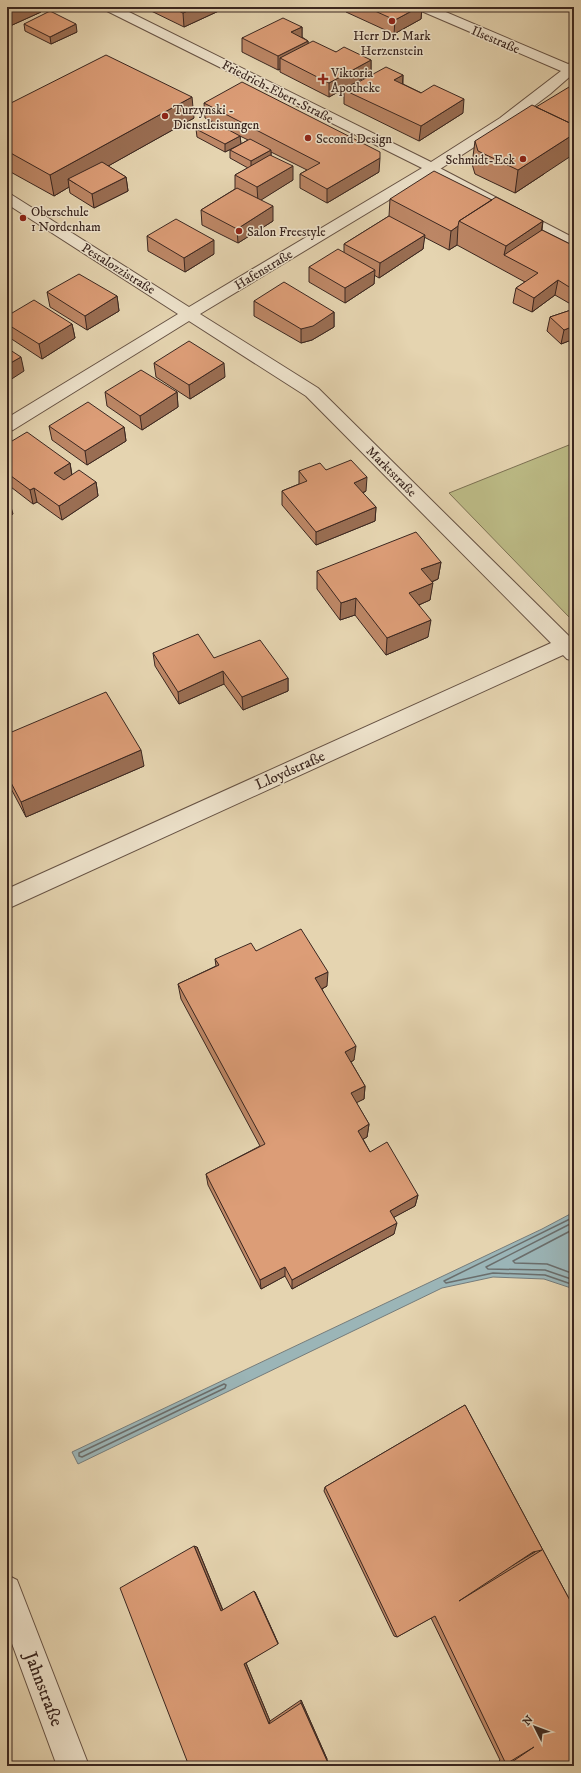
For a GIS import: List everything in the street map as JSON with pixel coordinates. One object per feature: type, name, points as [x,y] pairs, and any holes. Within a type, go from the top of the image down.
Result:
[{"type":"street","name":"Friedrich-Ebert-Straße","points":[[109,7],[432,168],[574,244]]},
{"type":"street","name":"Ilsestraße","points":[[423,7],[495,39],[572,68]]},
{"type":"street","name":"Hafenstraße","points":[[7,426],[190,313],[432,168],[505,121],[545,91],[572,68]]},
{"type":"street","name":"Pestalozzistraße","points":[[7,198],[190,313]]},
{"type":"street","name":"Marktstraße","points":[[190,313],[312,392],[571,647]]},
{"type":"street","name":"Lloydstraße","points":[[7,899],[571,647]]},
{"type":"street","name":"Jahnstraße","points":[[7,1590],[73,1766]]},
{"type":"shaded area","points":[[574,443],[574,615],[569,617],[449,493]]},
{"type":"water","points":[[574,1212],[574,1289],[544,1279],[493,1277],[442,1288],[78,1464],[72,1452],[542,1229]]},
{"type":"building","points":[[7,7],[19,7],[7,12]]},
{"type":"building","points":[[170,7],[196,7],[183,13]]},
{"type":"building","points":[[366,7],[419,7],[395,20]]},
{"type":"building","points":[[50,11],[76,24],[50,37],[24,24]]},
{"type":"building","points":[[283,18],[302,27],[291,32],[308,41],[278,56],[242,38]]},
{"type":"building","points":[[313,41],[336,52],[344,47],[371,60],[329,83],[280,58]]},
{"type":"building","points":[[106,55],[192,97],[50,175],[7,151],[7,105]]},
{"type":"building","points":[[386,67],[403,75],[394,80],[421,93],[434,85],[464,99],[421,126],[344,90]]},
{"type":"building","points":[[242,82],[380,152],[380,158],[327,189],[300,174],[320,163],[204,103]]},
{"type":"building","points":[[574,84],[574,125],[536,107]]},
{"type":"building","points":[[532,105],[574,125],[574,134],[518,170],[478,151],[475,141]]},
{"type":"building","points":[[212,121],[240,136],[225,144],[196,129]]},
{"type":"building","points":[[250,139],[271,150],[251,161],[230,150]]},
{"type":"building","points":[[270,155],[293,166],[257,187],[235,175]]},
{"type":"building","points":[[102,162],[126,177],[92,194],[68,179]]},
{"type":"building","points":[[434,171],[492,200],[459,221],[458,226],[451,231],[390,199]]},
{"type":"building","points":[[237,188],[273,206],[237,229],[201,210]]},
{"type":"building","points":[[496,197],[543,221],[506,246],[459,221]]},
{"type":"building","points":[[389,216],[425,235],[380,263],[344,244]]},
{"type":"building","points":[[176,219],[214,240],[184,258],[147,236]]},
{"type":"building","points":[[542,230],[574,246],[574,290],[558,280],[534,298],[516,288],[538,273],[504,255]]},
{"type":"building","points":[[338,249],[375,270],[345,288],[309,267]]},
{"type":"building","points":[[79,274],[117,296],[85,316],[47,292]]},
{"type":"building","points":[[284,282],[334,312],[313,326],[301,329],[254,301]]},
{"type":"building","points":[[34,300],[72,324],[39,344],[7,324],[7,316]]},
{"type":"building","points":[[574,309],[574,326],[564,330],[550,317]]},
{"type":"building","points":[[189,341],[224,363],[189,385],[154,363]]},
{"type":"building","points":[[7,348],[21,357],[7,365]]},
{"type":"building","points":[[141,370],[177,392],[140,416],[105,392]]},
{"type":"building","points":[[88,402],[124,427],[85,451],[49,426]]},
{"type":"building","points":[[27,432],[70,463],[54,473],[64,480],[79,470],[96,482],[59,506],[34,488],[30,490],[7,473],[7,444]]},
{"type":"building","points":[[351,460],[367,477],[354,483],[376,507],[316,532],[282,491],[307,481],[299,471],[320,463],[326,470]]},
{"type":"building","points":[[416,532],[441,562],[421,569],[433,583],[409,593],[431,620],[387,638],[356,598],[341,603],[317,571]]},
{"type":"building","points":[[198,634],[214,658],[260,640],[288,678],[242,697],[223,671],[178,692],[153,653]]},
{"type":"building","points":[[106,692],[141,750],[21,802],[7,775],[7,734]]},
{"type":"building","points":[[301,929],[328,972],[315,978],[356,1046],[345,1052],[365,1086],[351,1093],[369,1124],[358,1131],[370,1152],[387,1142],[418,1195],[390,1211],[397,1223],[292,1280],[285,1267],[260,1280],[206,1174],[265,1144],[178,984],[219,965],[215,959],[251,943],[256,951]]},
{"type":"building","points":[[465,1405],[574,1608],[574,1766],[506,1766],[534,1747],[506,1764],[435,1616],[397,1637],[325,1487]],"holes":[[[542,1550],[459,1601],[533,1552]]]},
{"type":"building","points":[[194,1546],[221,1611],[254,1591],[278,1644],[244,1664],[269,1724],[301,1703],[328,1763],[324,1766],[189,1766],[120,1588]]},
{"type":"place","name":"Herr Dr. Mark Herzenstein","points":[[392,21]]},
{"type":"place","name":"Viktoria Apotheke","points":[[323,79]]},
{"type":"place","name":"Turzynski - Dienstleistungen","points":[[165,116]]},
{"type":"place","name":"Second Design","points":[[308,138]]},
{"type":"place","name":"Schmidt-Eck","points":[[523,159]]},
{"type":"place","name":"Oberschule 1 Nordenham","points":[[23,218]]},
{"type":"place","name":"Salon Freestyle","points":[[239,231]]}]
